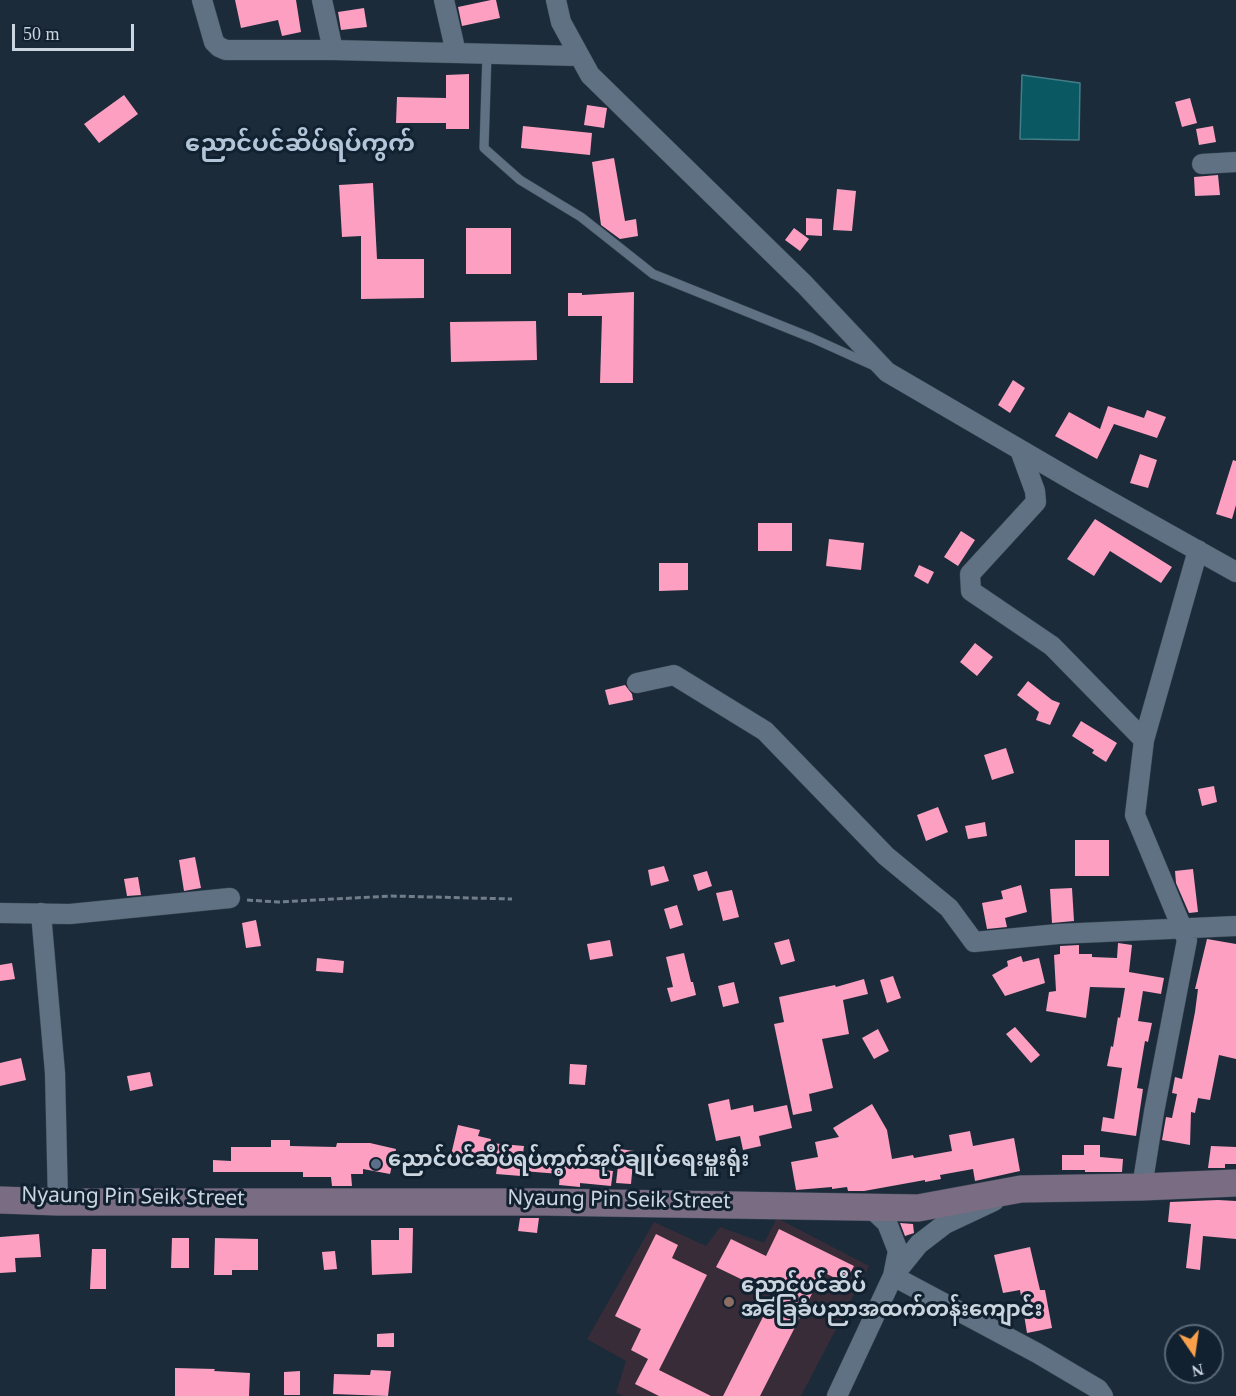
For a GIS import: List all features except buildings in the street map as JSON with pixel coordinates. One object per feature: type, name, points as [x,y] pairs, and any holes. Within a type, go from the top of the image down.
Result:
[{"type":"street","points":[[202,0],[214,42],[226,50],[333,50],[579,56]]},
{"type":"street","points":[[322,0],[333,50]]},
{"type":"street","points":[[444,0],[456,53]]},
{"type":"street","points":[[556,0],[561,22],[590,75],[805,285],[887,372],[1236,572]]},
{"type":"street","points":[[1202,164],[1236,162]]},
{"type":"street","points":[[1020,450],[1035,491],[1036,502],[970,574],[971,591],[1052,646],[1144,740]]},
{"type":"street","points":[[1142,1187],[1187,940],[1135,815],[1144,740],[1198,550]]},
{"type":"street","points":[[637,683],[674,675],[765,731],[886,856],[949,908],[974,942],[1058,934],[1236,926]]},
{"type":"street","points":[[0,913],[70,914],[230,898]]},
{"type":"street","points":[[41,913],[55,1073],[58,1202]]},
{"type":"street","name":"Nyaung Pin Seik Street","points":[[0,1200],[543,1202],[918,1208],[1021,1189],[1236,1183]]},
{"type":"street","points":[[893,1276],[919,1244],[945,1224],[1021,1189]]},
{"type":"street","points":[[837,1396],[893,1276],[898,1251],[887,1223],[871,1208]]},
{"type":"street","points":[[893,1276],[1037,1353],[1098,1389],[1103,1396]]},
{"type":"lane","points":[[487,54],[484,148],[520,180],[581,217],[653,274],[812,338],[887,372]]},
{"type":"path","points":[[230,898],[278,902],[391,896],[512,899]]},
{"type":"shaded area","points":[[1022,75],[1080,83],[1079,140],[1020,139]]},
{"type":"shaded area","name":"ညောင်ပင်ဆိပ် အခြေခံပညာအထက်တန်းကျောင်း","points":[[777,1218],[869,1266],[801,1396],[623,1396],[616,1393],[626,1361],[587,1339],[654,1222],[706,1246],[720,1227],[764,1243]]},
{"type":"place","name":"ညောင်ပင်ဆိပ်ရပ်ကွက်အုပ်ချုပ်ရေးမှူးရုံး","points":[[376,1164]]},
{"type":"place","name":"ညောင်ပင်ဆိပ် အခြေခံပညာအထက်တန်းကျောင်း","points":[[729,1302]]},
{"type":"district","name":"ညောင်ပင်ဆိပ်ရပ်ကွက်","points":[[300,148]]}]
